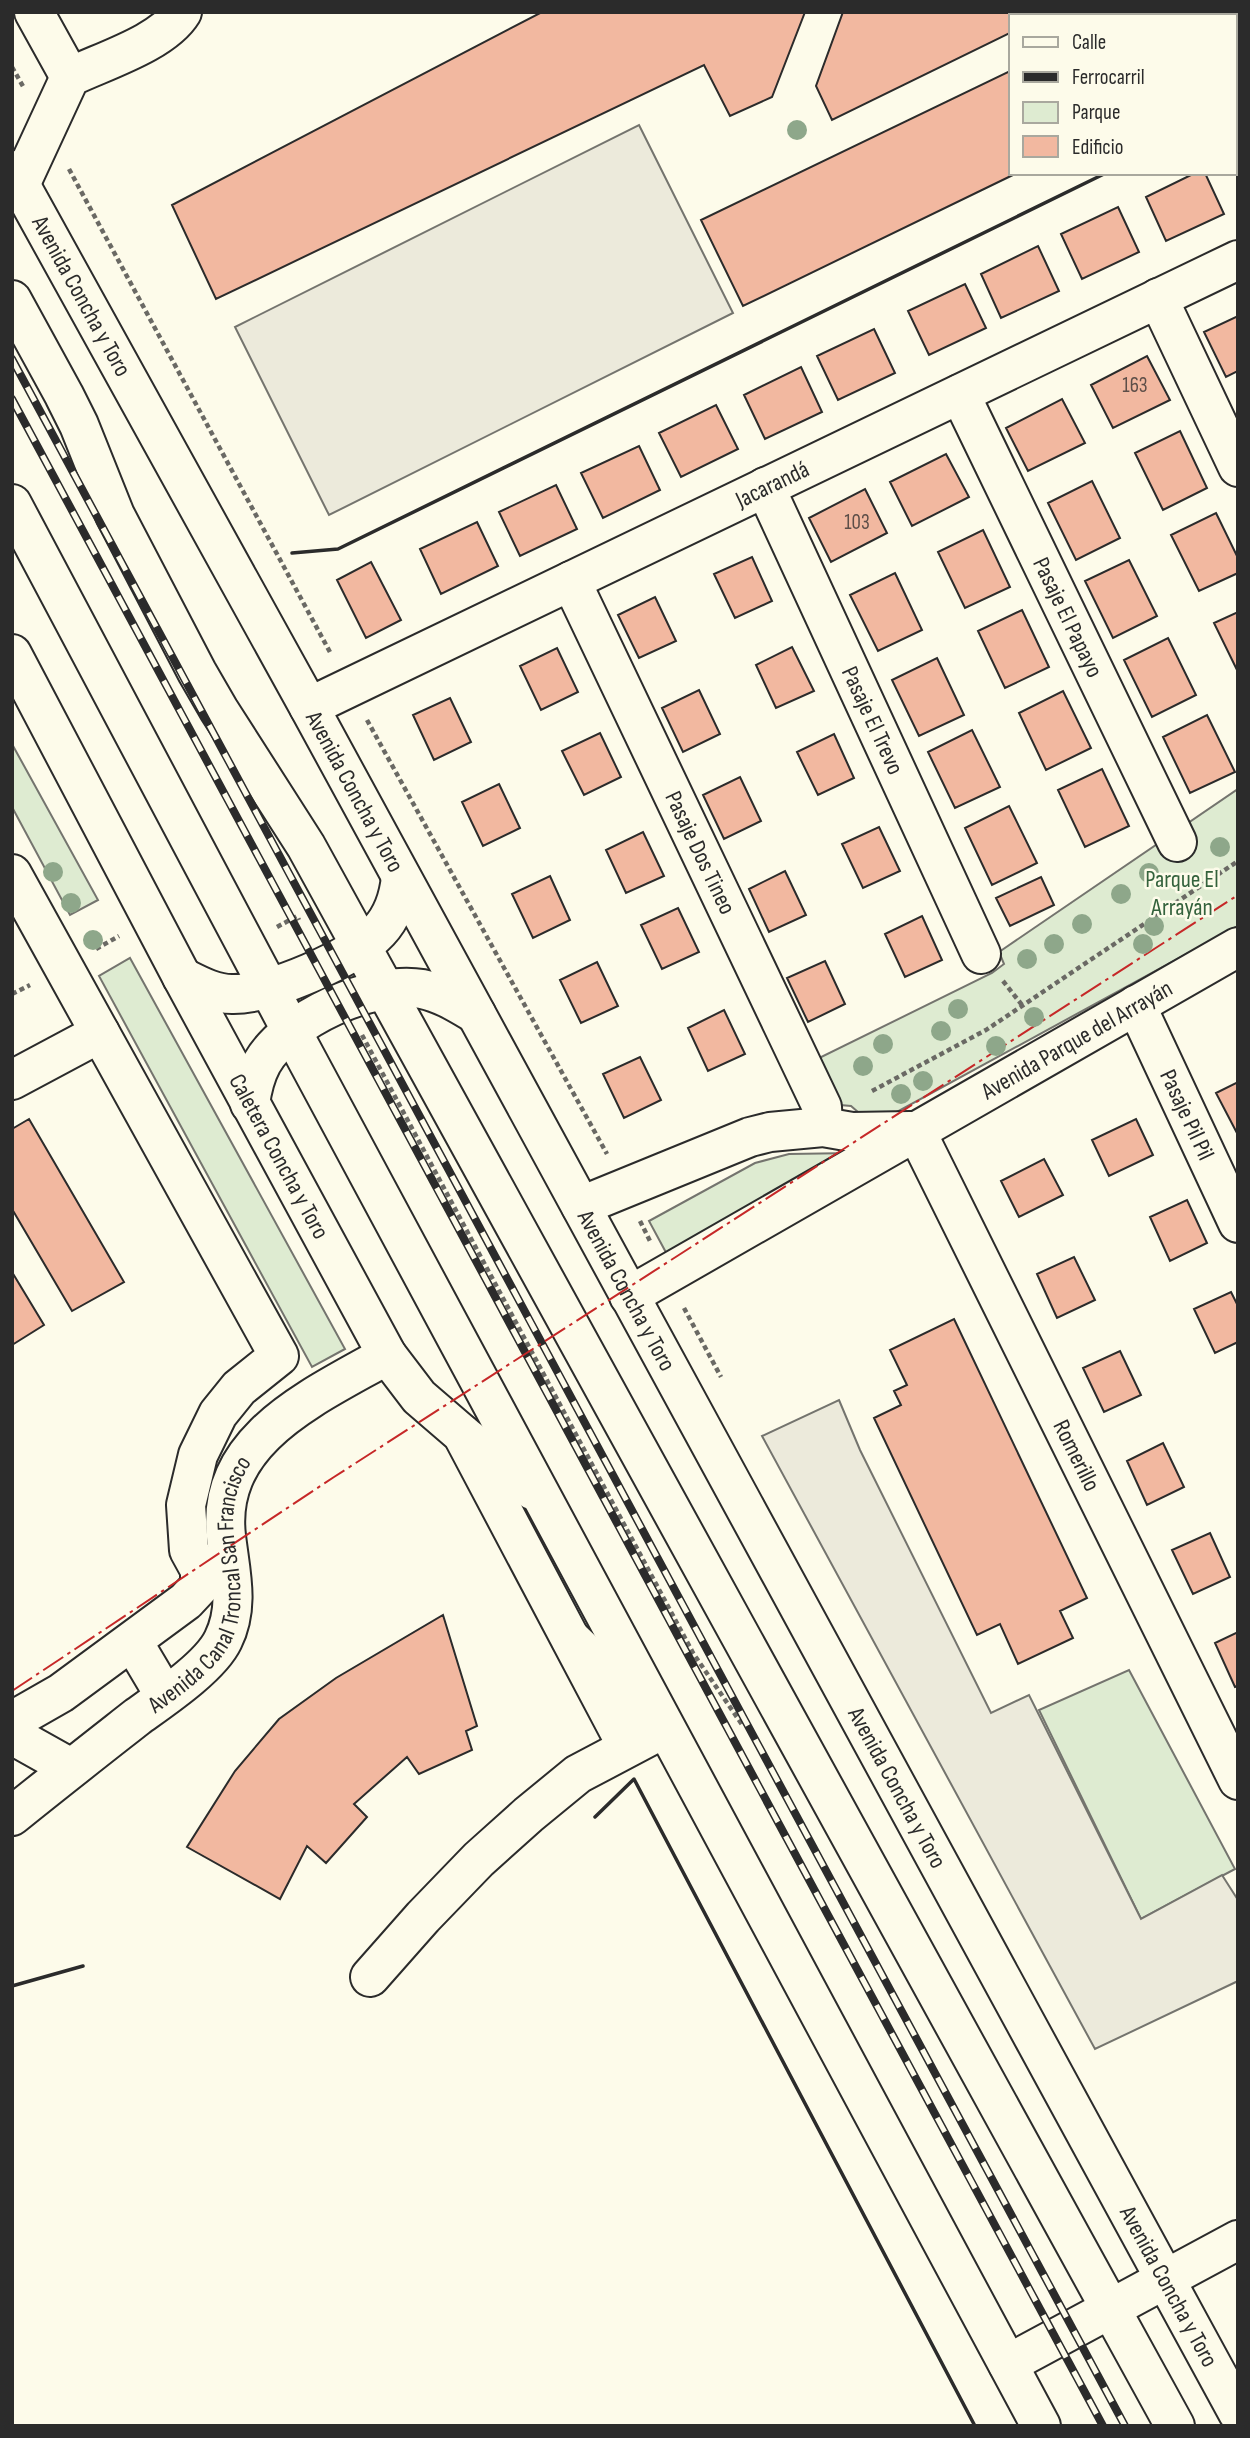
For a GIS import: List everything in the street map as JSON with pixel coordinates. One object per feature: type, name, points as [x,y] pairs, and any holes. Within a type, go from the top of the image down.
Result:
[{"type":"street","points":[[34,12],[70,77]]},
{"type":"street","points":[[16,178],[47,130],[70,77],[149,41],[183,12]]},
{"type":"street","name":"Avenida Concha y Toro","points":[[16,178],[309,707],[1238,2413]]},
{"type":"street","name":"Jacarandá","points":[[309,707],[1238,260]]},
{"type":"street","points":[[1158,298],[1238,467]]},
{"type":"street","points":[[12,300],[69,405],[115,515],[197,672],[306,846],[1175,2426]]},
{"type":"street","name":"Pasaje El Papayo","points":[[960,394],[1177,842]]},
{"type":"street","name":"Pasaje El Trevo","points":[[765,487],[981,954]]},
{"type":"street","points":[[12,504],[665,1729],[1041,2426]]},
{"type":"street","name":"Pasaje Dos Tineo","points":[[571,581],[822,1117]]},
{"type":"street","name":"Caletera Concha y Toro","points":[[12,654],[182,977],[387,1355],[419,1397],[462,1434],[628,1746]]},
{"type":"street","points":[[12,874],[279,1356],[239,1388],[218,1414],[198,1455],[186,1505],[189,1550],[200,1570],[200,1586],[186,1601],[133,1642],[61,1693],[12,1721]]},
{"type":"street","points":[[182,977],[214,992],[231,994],[269,989],[299,978],[361,946],[381,929],[397,898],[401,877]]},
{"type":"street","name":"Avenida Parque del Arrayán","points":[[629,1296],[1238,947]]},
{"type":"street","points":[[250,1104],[253,1083],[263,1062],[277,1043],[291,1030],[344,1002],[385,989],[423,989],[444,996],[476,1014]]},
{"type":"street","name":"Pasaje Pil Pil","points":[[1136,1006],[1238,1223]]},
{"type":"street","points":[[12,1080],[100,1033]]},
{"type":"street","name":"Avenida Parque del Arrayán","points":[[581,1206],[750,1137],[822,1117],[852,1132],[916,1131]]},
{"type":"street","name":"Romerillo","points":[[916,1131],[1238,1780]]},
{"type":"street","name":"Avenida Canal Troncal San Francisco","points":[[12,1816],[165,1696],[214,1653],[223,1640],[234,1599],[225,1517],[227,1497],[245,1454],[280,1420],[387,1355]]},
{"type":"street","points":[[462,1434],[548,1508]]},
{"type":"street","points":[[516,1536],[548,1508]]},
{"type":"street","points":[[571,1639],[665,1729]]},
{"type":"street","points":[[133,1642],[165,1696]]},
{"type":"street","points":[[370,1977],[479,1859],[528,1815],[578,1774],[665,1729]]},
{"type":"street","points":[[12,1735],[71,1768]]},
{"type":"street","points":[[1008,2364],[1238,2240]]},
{"type":"path","points":[[12,67],[624,1189],[665,1273]]},
{"type":"path","points":[[822,1117],[986,1030],[1238,861]]},
{"type":"green space","points":[[12,744],[98,900],[70,915],[12,807]]},
{"type":"green space","name":"Parque El Arrayán","points":[[1238,789],[1238,926],[873,1125],[851,1106],[829,1104],[811,1062],[992,973],[1004,964],[999,952]]},
{"type":"green space","points":[[130,958],[345,1349],[312,1367],[99,976]]},
{"type":"green space","points":[[853,1153],[669,1258],[649,1221],[755,1163],[789,1154]]},
{"type":"green space","points":[[1129,1670],[1235,1869],[1141,1919],[1039,1710]]},
{"type":"shaded area","points":[[639,125],[733,313],[329,515],[235,327]]},
{"type":"shaded area","points":[[839,1400],[860,1450],[991,1713],[1029,1695],[1141,1919],[1222,1875],[1238,1900],[1238,1981],[1095,2049],[762,1436]]},
{"type":"building","points":[[542,12],[805,12],[772,97],[730,116],[704,65],[216,299],[172,205]]},
{"type":"building","points":[[843,12],[1052,12],[1009,14],[1009,33],[832,120],[816,86]]},
{"type":"building","points":[[1238,12],[1238,66],[1236,67],[1236,14],[1128,14]]},
{"type":"building","points":[[1009,71],[1009,175],[1013,175],[743,306],[701,220]]},
{"type":"building","points":[[1191,175],[1206,175],[1224,214],[1166,241],[1146,197]]},
{"type":"building","points":[[1118,207],[1139,252],[1082,279],[1061,234]]},
{"type":"building","points":[[1038,246],[1059,291],[1001,318],[981,274]]},
{"type":"building","points":[[965,284],[986,328],[929,355],[908,311]]},
{"type":"building","points":[[1238,316],[1238,371],[1226,377],[1204,332]]},
{"type":"building","points":[[874,329],[895,373],[838,400],[817,356]]},
{"type":"building","points":[[1147,356],[1170,400],[1113,428],[1091,385]]},
{"type":"building","points":[[801,367],[822,412],[765,439],[744,395]]},
{"type":"building","points":[[1062,399],[1085,443],[1028,471],[1006,428]]},
{"type":"building","points":[[716,405],[738,449],[681,477],[659,433]]},
{"type":"building","points":[[1180,431],[1207,488],[1163,510],[1135,453]]},
{"type":"building","points":[[639,446],[660,490],[603,518],[581,473]]},
{"type":"building","points":[[946,454],[969,497],[912,526],[890,482]]},
{"type":"building","points":[[1092,481],[1120,538],[1076,560],[1048,503]]},
{"type":"building","points":[[556,485],[577,529],[520,556],[499,512]]},
{"type":"building","points":[[865,489],[887,533],[831,562],[809,518]]},
{"type":"building","points":[[1216,513],[1238,558],[1238,573],[1199,591],[1171,535]]},
{"type":"building","points":[[477,522],[498,566],[441,594],[420,549]]},
{"type":"building","points":[[983,530],[1010,587],[965,608],[938,552]]},
{"type":"building","points":[[752,557],[772,601],[735,618],[714,574]]},
{"type":"building","points":[[1129,560],[1157,616],[1113,638],[1085,581]]},
{"type":"building","points":[[371,562],[401,620],[366,638],[337,580]]},
{"type":"building","points":[[895,573],[922,630],[878,651],[850,595]]},
{"type":"building","points":[[655,597],[676,641],[639,658],[618,615]]},
{"type":"building","points":[[1022,610],[1049,667],[1005,688],[978,631]]},
{"type":"building","points":[[1238,612],[1238,672],[1214,623]]},
{"type":"building","points":[[1168,638],[1196,695],[1152,717],[1124,660]]},
{"type":"building","points":[[792,647],[814,691],[776,708],[756,665]]},
{"type":"building","points":[[557,648],[578,692],[541,710],[520,666]]},
{"type":"building","points":[[937,658],[964,715],[919,736],[892,680]]},
{"type":"building","points":[[699,690],[720,734],[683,752],[662,708]]},
{"type":"building","points":[[1063,691],[1091,748],[1046,770],[1019,713]]},
{"type":"building","points":[[450,698],[471,742],[434,760],[413,715]]},
{"type":"building","points":[[1207,715],[1235,772],[1190,793],[1163,737]]},
{"type":"building","points":[[972,730],[1000,787],[955,808],[928,752]]},
{"type":"building","points":[[600,733],[621,777],[584,795],[562,751]]},
{"type":"building","points":[[834,734],[854,778],[818,795],[797,752]]},
{"type":"building","points":[[1102,769],[1129,826],[1085,847],[1058,790]]},
{"type":"building","points":[[740,777],[761,821],[724,839],[703,795]]},
{"type":"building","points":[[499,784],[520,828],[483,846],[462,802]]},
{"type":"building","points":[[1009,806],[1037,863],[992,885],[965,828]]},
{"type":"building","points":[[879,827],[900,871],[863,888],[842,844]]},
{"type":"building","points":[[643,832],[664,876],[626,893],[606,850]]},
{"type":"building","points":[[785,871],[806,915],[769,932],[749,889]]},
{"type":"building","points":[[550,876],[570,920],[533,938],[512,894]]},
{"type":"building","points":[[1041,877],[1054,905],[1010,926],[996,898]]},
{"type":"building","points":[[678,908],[699,952],[662,969],[641,925]]},
{"type":"building","points":[[922,916],[942,960],[905,977],[885,934]]},
{"type":"building","points":[[825,961],[845,1004],[808,1022],[787,978]]},
{"type":"building","points":[[597,962],[618,1006],[581,1023],[560,980]]},
{"type":"building","points":[[724,1010],[745,1054],[708,1071],[688,1028]]},
{"type":"building","points":[[640,1057],[661,1100],[624,1118],[603,1074]]},
{"type":"building","points":[[1238,1082],[1238,1135],[1216,1093]]},
{"type":"building","points":[[29,1119],[124,1282],[72,1311],[12,1209],[12,1129]]},
{"type":"building","points":[[1136,1119],[1153,1155],[1109,1176],[1092,1140]]},
{"type":"building","points":[[1044,1159],[1063,1195],[1019,1217],[1001,1181]]},
{"type":"building","points":[[1187,1200],[1207,1243],[1170,1261],[1150,1217]]},
{"type":"building","points":[[1074,1257],[1095,1300],[1057,1318],[1037,1274]]},
{"type":"building","points":[[12,1272],[44,1325],[12,1345]]},
{"type":"building","points":[[1231,1292],[1238,1306],[1238,1342],[1215,1353],[1194,1309]]},
{"type":"building","points":[[954,1319],[1087,1598],[1060,1611],[1073,1638],[1018,1664],[1000,1624],[977,1635],[874,1418],[901,1405],[894,1391],[907,1385],[890,1350]]},
{"type":"building","points":[[1120,1351],[1141,1395],[1104,1412],[1083,1368]]},
{"type":"building","points":[[1163,1443],[1184,1487],[1147,1505],[1127,1461]]},
{"type":"building","points":[[1210,1533],[1230,1577],[1193,1594],[1172,1550]]},
{"type":"building","points":[[443,1615],[477,1726],[466,1731],[472,1750],[419,1774],[407,1757],[354,1804],[367,1817],[326,1863],[307,1846],[280,1899],[187,1847],[235,1771],[279,1719],[336,1678]]},
{"type":"building","points":[[1238,1632],[1238,1686],[1235,1687],[1215,1643]]},
{"type":"railway","points":[[12,359],[1125,2426]]},
{"type":"railway","points":[[12,399],[1103,2426]]},
{"type":"wall","points":[[292,553],[338,549],[1102,175]]},
{"type":"wall","points":[[595,1817],[634,1779],[975,2426]]},
{"type":"wall","points":[[12,1986],[83,1966]]},
{"type":"power","points":[[12,1691],[334,1477],[1238,895]]}]
